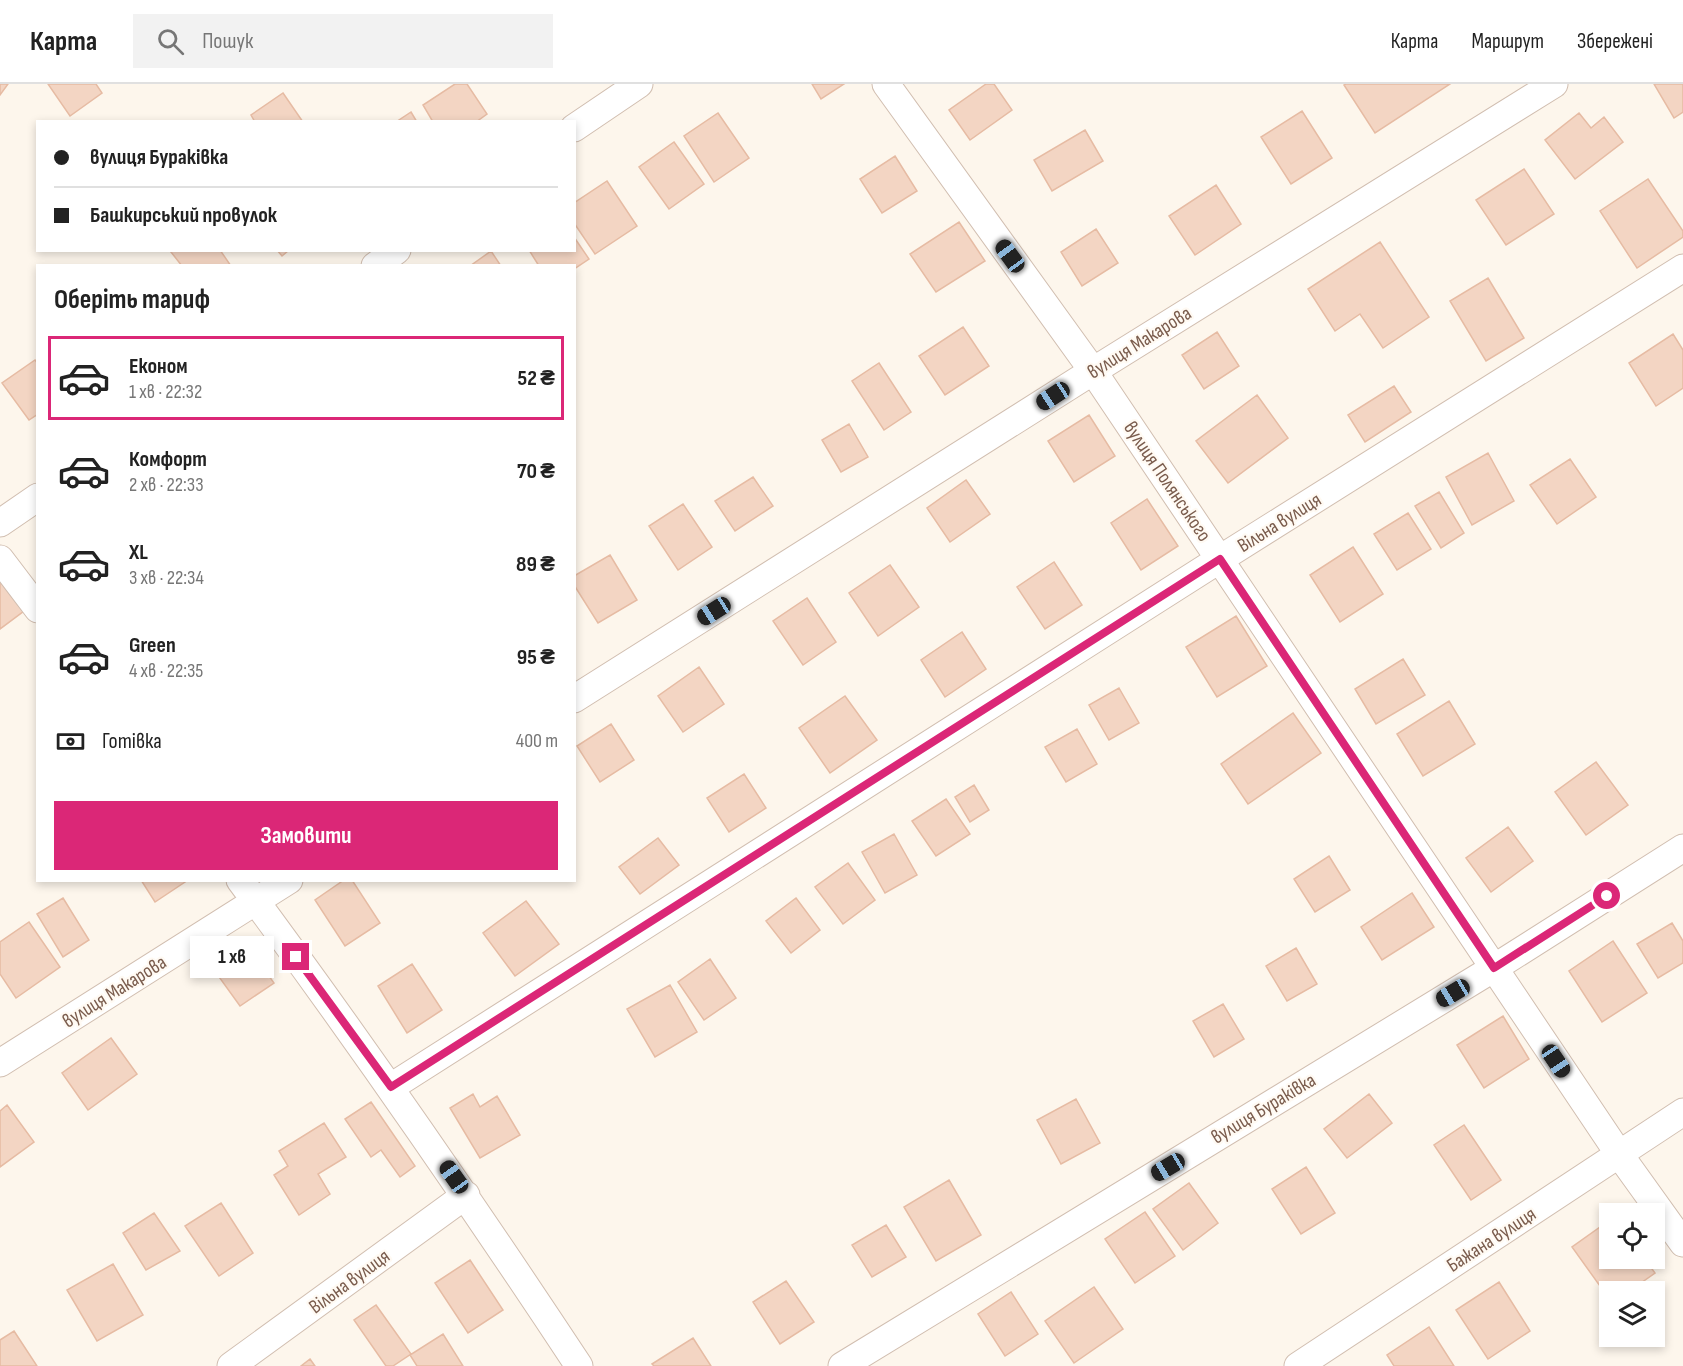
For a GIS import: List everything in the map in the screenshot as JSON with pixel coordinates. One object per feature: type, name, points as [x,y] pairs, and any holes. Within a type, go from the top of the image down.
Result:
[{"type":"street","points":[[576,128],[639,84]]},
{"type":"street","name":"вулиця Полянського","points":[[886,84],[1093,371],[1619,1154],[1683,1243]]},
{"type":"street","name":"вулиця Макарова","points":[[576,698],[1093,371],[1554,84]]},
{"type":"street","points":[[378,264],[394,252]]},
{"type":"street","name":"Вільна вулиця","points":[[391,1087],[1220,559],[1683,268]]},
{"type":"street","points":[[0,523],[36,498]]},
{"type":"street","points":[[0,559],[36,606]]},
{"type":"street","name":"вулиця Бураківка","points":[[842,1366],[1494,968],[1683,848]]},
{"type":"street","name":"вулиця Макарова","points":[[0,1063],[248,891],[282,882]]},
{"type":"street","points":[[248,891],[391,1087],[466,1195],[579,1366]]},
{"type":"street","name":"Бажана вулиця","points":[[1298,1366],[1683,1112]]},
{"type":"street","name":"Вільна вулиця","points":[[231,1366],[466,1195]]},
{"type":"building","points":[[0,84],[8,84],[0,95]]},
{"type":"building","points":[[48,84],[96,84],[102,93],[70,116]]},
{"type":"building","points":[[455,84],[467,84],[487,114],[479,120],[432,120],[423,105]]},
{"type":"building","points":[[812,84],[844,84],[821,99]]},
{"type":"building","points":[[986,84],[994,84],[1012,110],[970,140],[949,110]]},
{"type":"building","points":[[1450,84],[1375,133],[1344,85]]},
{"type":"building","points":[[1654,84],[1683,84],[1683,112],[1674,118]]},
{"type":"building","points":[[283,93],[302,120],[254,120],[251,115]]},
{"type":"building","points":[[1302,111],[1332,158],[1291,184],[1261,137]]},
{"type":"building","points":[[411,112],[416,120],[399,120]]},
{"type":"building","points":[[718,113],[749,158],[714,182],[684,136]]},
{"type":"building","points":[[1579,113],[1591,128],[1604,117],[1623,142],[1575,179],[1545,140]]},
{"type":"building","points":[[1085,130],[1103,161],[1052,191],[1034,160]]},
{"type":"building","points":[[674,142],[704,184],[669,209],[639,167]]},
{"type":"building","points":[[895,156],[917,191],[882,213],[860,179]]},
{"type":"building","points":[[1524,169],[1554,214],[1506,245],[1476,200]]},
{"type":"building","points":[[1648,179],[1683,231],[1683,237],[1637,268],[1600,211]]},
{"type":"building","points":[[607,181],[637,226],[595,254],[576,226],[576,202]]},
{"type":"building","points":[[1216,185],[1241,224],[1195,255],[1169,216]]},
{"type":"building","points":[[959,222],[985,261],[936,292],[910,254]]},
{"type":"building","points":[[1096,229],[1118,263],[1082,286],[1061,252]]},
{"type":"building","points":[[576,240],[589,259],[576,268],[576,264],[538,264],[530,252],[576,252]]},
{"type":"building","points":[[1380,242],[1429,317],[1383,348],[1360,314],[1335,331],[1308,289]]},
{"type":"building","points":[[171,252],[221,252],[230,264],[180,264]]},
{"type":"building","points":[[492,252],[500,264],[473,264]]},
{"type":"building","points":[[1488,278],[1524,338],[1486,361],[1450,301]]},
{"type":"building","points":[[963,327],[989,366],[945,395],[919,356]]},
{"type":"building","points":[[1217,332],[1239,366],[1204,389],[1182,355]]},
{"type":"building","points":[[1673,334],[1683,350],[1683,388],[1656,406],[1629,363]]},
{"type":"building","points":[[35,360],[36,415],[29,420],[2,383]]},
{"type":"building","points":[[879,363],[911,412],[884,430],[852,381]]},
{"type":"building","points":[[1394,386],[1411,412],[1365,442],[1348,415]]},
{"type":"building","points":[[1257,395],[1288,438],[1228,483],[1196,441]]},
{"type":"building","points":[[1089,415],[1115,456],[1074,482],[1048,441]]},
{"type":"building","points":[[849,424],[868,457],[841,472],[822,440]]},
{"type":"building","points":[[1488,453],[1514,501],[1472,525],[1446,477]]},
{"type":"building","points":[[1570,459],[1596,497],[1557,524],[1530,485]]},
{"type":"building","points":[[753,477],[773,506],[735,531],[715,501]]},
{"type":"building","points":[[966,480],[990,514],[950,542],[927,508]]},
{"type":"building","points":[[1439,492],[1464,533],[1441,548],[1415,506]]},
{"type":"building","points":[[1147,499],[1178,546],[1141,570],[1111,523]]},
{"type":"building","points":[[683,504],[712,547],[678,570],[649,526]]},
{"type":"building","points":[[1408,513],[1431,549],[1397,570],[1374,534]]},
{"type":"building","points":[[1353,547],[1383,594],[1340,622],[1310,575]]},
{"type":"building","points":[[610,555],[637,600],[598,623],[576,588],[576,575]]},
{"type":"building","points":[[1054,562],[1082,605],[1045,629],[1017,587]]},
{"type":"building","points":[[890,565],[919,607],[878,636],[849,593]]},
{"type":"building","points":[[0,579],[24,611],[0,629]]},
{"type":"building","points":[[807,598],[836,642],[803,665],[773,621]]},
{"type":"building","points":[[1236,616],[1267,666],[1217,697],[1186,647]]},
{"type":"building","points":[[962,632],[986,669],[945,697],[921,660]]},
{"type":"building","points":[[1403,659],[1425,695],[1376,724],[1355,689]]},
{"type":"building","points":[[699,667],[724,704],[683,732],[658,696]]},
{"type":"building","points":[[1119,688],[1139,723],[1109,740],[1089,705]]},
{"type":"building","points":[[845,696],[877,740],[830,773],[799,728]]},
{"type":"building","points":[[1449,701],[1475,744],[1423,776],[1397,734]]},
{"type":"building","points":[[1293,713],[1321,753],[1248,804],[1221,764]]},
{"type":"building","points":[[611,724],[634,760],[600,782],[577,746]]},
{"type":"building","points":[[1077,729],[1097,764],[1066,782],[1045,747]]},
{"type":"building","points":[[1596,762],[1628,805],[1586,835],[1555,792]]},
{"type":"building","points":[[744,774],[766,808],[729,832],[707,798]]},
{"type":"building","points":[[974,785],[989,810],[970,822],[955,797]]},
{"type":"building","points":[[946,799],[970,834],[936,856],[912,821]]},
{"type":"building","points":[[1508,827],[1533,861],[1491,892],[1466,858]]},
{"type":"building","points":[[894,834],[917,875],[885,893],[862,852]]},
{"type":"building","points":[[658,838],[679,865],[640,894],[619,867]]},
{"type":"building","points":[[1329,856],[1350,890],[1315,912],[1294,879]]},
{"type":"building","points":[[848,863],[875,900],[843,924],[815,887]]},
{"type":"building","points":[[142,882],[185,882],[155,902]]},
{"type":"building","points":[[341,882],[353,882],[380,923],[345,946],[315,900]]},
{"type":"building","points":[[1412,893],[1434,927],[1382,960],[1361,927]]},
{"type":"building","points":[[63,898],[89,940],[63,957],[37,914]]},
{"type":"building","points":[[796,898],[820,930],[791,953],[766,921]]},
{"type":"building","points":[[526,901],[559,944],[515,976],[483,933]]},
{"type":"building","points":[[29,922],[60,967],[16,998],[0,974],[0,942]]},
{"type":"building","points":[[1672,923],[1683,941],[1683,963],[1658,978],[1637,944]]},
{"type":"building","points":[[1613,941],[1647,993],[1602,1022],[1569,971]]},
{"type":"building","points":[[247,945],[274,983],[240,1006],[214,970]]},
{"type":"building","points":[[1296,948],[1317,984],[1287,1001],[1266,966]]},
{"type":"building","points":[[710,959],[736,998],[704,1020],[678,982]]},
{"type":"building","points":[[412,964],[442,1010],[407,1033],[378,986]]},
{"type":"building","points":[[670,985],[697,1032],[655,1057],[627,1009]]},
{"type":"building","points":[[1223,1004],[1244,1039],[1214,1057],[1193,1021]]},
{"type":"building","points":[[1503,1016],[1529,1059],[1484,1088],[1457,1045]]},
{"type":"building","points":[[111,1038],[137,1074],[88,1110],[62,1073]]},
{"type":"building","points":[[473,1094],[480,1107],[497,1096],[520,1135],[480,1158],[450,1108]]},
{"type":"building","points":[[1369,1094],[1392,1123],[1347,1158],[1324,1129]]},
{"type":"building","points":[[1076,1099],[1100,1143],[1061,1164],[1037,1120]]},
{"type":"building","points":[[371,1102],[415,1166],[400,1177],[381,1150],[371,1157],[345,1119]]},
{"type":"building","points":[[7,1105],[34,1142],[0,1167],[0,1111]]},
{"type":"building","points":[[324,1123],[346,1157],[318,1174],[330,1194],[299,1215],[274,1175],[288,1166],[279,1151]]},
{"type":"building","points":[[1464,1125],[1501,1180],[1471,1200],[1434,1145]]},
{"type":"building","points":[[1306,1167],[1335,1213],[1301,1234],[1272,1189]]},
{"type":"building","points":[[949,1180],[981,1235],[936,1261],[904,1207]]},
{"type":"building","points":[[1189,1183],[1218,1223],[1183,1250],[1153,1209]]},
{"type":"building","points":[[221,1203],[253,1253],[219,1276],[185,1226]]},
{"type":"building","points":[[1145,1212],[1175,1256],[1135,1283],[1105,1239]]},
{"type":"building","points":[[154,1213],[180,1251],[146,1270],[123,1233]]},
{"type":"building","points":[[886,1225],[906,1257],[872,1277],[852,1245]]},
{"type":"building","points":[[1599,1228],[1599,1269],[1652,1269],[1655,1273],[1644,1281],[1599,1281],[1599,1285],[1572,1247]]},
{"type":"building","points":[[470,1260],[503,1310],[468,1333],[435,1283]]},
{"type":"building","points":[[113,1264],[143,1315],[97,1341],[67,1290]]},
{"type":"building","points":[[786,1281],[814,1322],[780,1344],[753,1302]]},
{"type":"building","points":[[1499,1282],[1530,1331],[1488,1359],[1456,1310]]},
{"type":"building","points":[[1094,1287],[1123,1329],[1074,1363],[1045,1321]]},
{"type":"building","points":[[1011,1292],[1038,1334],[1005,1356],[978,1314]]},
{"type":"building","points":[[376,1305],[411,1354],[393,1366],[386,1366],[354,1320]]},
{"type":"building","points":[[1429,1327],[1454,1366],[1394,1366],[1387,1355]]},
{"type":"building","points":[[14,1331],[37,1366],[0,1366],[0,1340]]},
{"type":"building","points":[[443,1334],[463,1366],[417,1366],[410,1355]]},
{"type":"building","points":[[693,1338],[711,1366],[654,1366],[652,1364]]},
{"type":"building","points":[[310,1359],[315,1366],[301,1366]]},
{"type":"route","points":[[296,957],[391,1087],[1220,559],[1494,968],[1607,896]]}]
